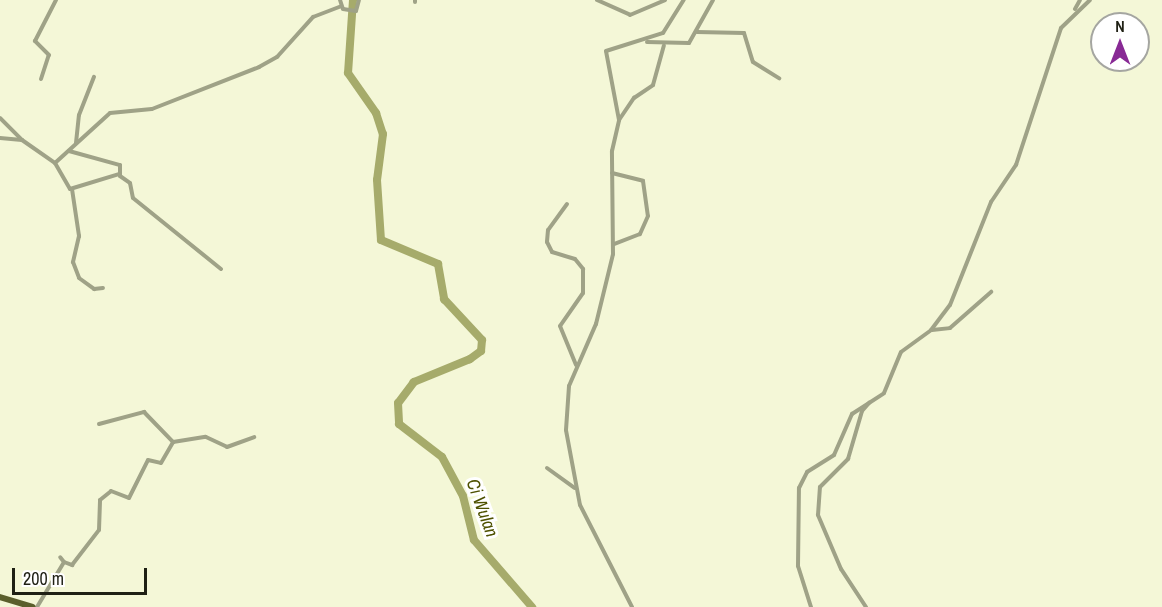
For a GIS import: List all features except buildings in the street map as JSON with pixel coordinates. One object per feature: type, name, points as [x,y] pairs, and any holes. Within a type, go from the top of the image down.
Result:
[{"type":"main road","points":[[0,597],[32,607]]},
{"type":"street","points":[[41,79],[49,55],[35,41],[56,0]]},
{"type":"street","points":[[340,0],[344,10],[355,11],[359,0]]},
{"type":"street","points":[[597,0],[630,15],[664,0]]},
{"type":"street","points":[[632,607],[603,558],[577,489],[566,421],[576,365],[596,324],[614,244],[612,173],[619,120],[606,51],[646,42],[669,29],[684,0]]},
{"type":"street","points":[[646,42],[664,45],[686,44],[697,32],[713,0]]},
{"type":"street","points":[[811,607],[798,566],[798,492],[807,472],[834,455],[852,414],[884,393],[901,352],[931,330],[954,298],[991,202],[1016,165],[1046,61],[1080,0]]},
{"type":"street","points":[[1073,12],[1090,0]]},
{"type":"street","points":[[55,163],[110,113],[152,109],[273,60],[312,17],[341,6]]},
{"type":"street","points":[[697,32],[744,33],[753,62],[779,78]]},
{"type":"street","points":[[619,120],[634,98],[653,85],[664,45]]},
{"type":"street","points":[[75,144],[94,77]]},
{"type":"street","points":[[0,118],[22,140],[55,163],[72,189],[79,236],[73,262],[79,278],[93,289],[103,288]]},
{"type":"street","points":[[0,138],[22,140]]},
{"type":"street","points":[[69,151],[119,165],[119,174]]},
{"type":"street","points":[[612,173],[643,181],[648,216],[640,234],[614,244]]},
{"type":"street","points":[[72,189],[119,174]]},
{"type":"street","points":[[119,174],[130,183],[133,198],[221,268]]},
{"type":"street","points":[[567,204],[548,230],[547,242],[552,252],[575,259],[583,269],[583,293],[560,326],[576,365]]},
{"type":"street","points":[[931,330],[950,328],[991,292]]},
{"type":"street","points":[[866,607],[841,569],[818,515],[820,487],[848,459],[861,411],[871,402]]},
{"type":"street","points":[[99,424],[144,412],[173,442]]},
{"type":"street","points":[[173,442],[206,437],[227,447],[254,437]]},
{"type":"street","points":[[60,557],[64,562],[72,565],[99,530],[100,500],[111,491],[129,498],[148,460],[161,463],[173,442]]},
{"type":"street","points":[[547,468],[577,489]]},
{"type":"street","points":[[37,607],[64,562]]},
{"type":"waterway","name":"Ci Wulan","points":[[353,0],[348,73],[376,113],[383,134],[377,180],[381,240],[438,264],[444,299],[482,340],[481,351],[470,359],[414,382],[398,403],[399,424],[442,457],[463,496],[474,540],[532,607]]}]
